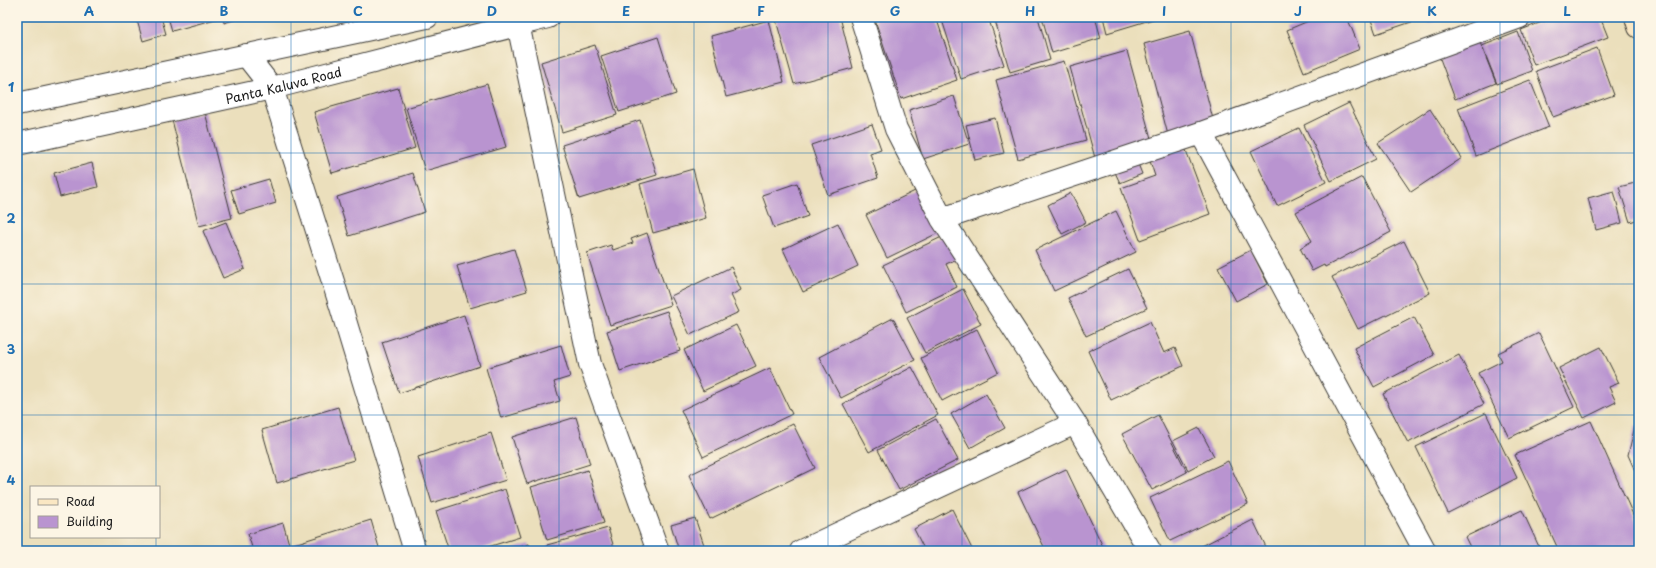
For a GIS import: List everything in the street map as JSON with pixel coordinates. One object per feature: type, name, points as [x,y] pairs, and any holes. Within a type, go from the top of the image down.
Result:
[{"type":"main road","points":[[1636,17],[1639,27]]},
{"type":"street","points":[[17,104],[426,17]]},
{"type":"street","name":"Panta Kaluva Road","points":[[17,144],[272,88],[548,17]]},
{"type":"street","points":[[861,17],[896,129],[942,219],[1075,422],[1150,551]]},
{"type":"street","points":[[942,219],[1201,133],[1520,17]]},
{"type":"street","points":[[518,24],[590,364],[658,551]]},
{"type":"street","points":[[246,55],[272,88],[341,307],[415,551]]},
{"type":"street","points":[[1201,133],[1425,551]]},
{"type":"street","points":[[801,551],[1075,422]]},
{"type":"building","points":[[136,17],[161,17],[166,34],[143,41]]},
{"type":"building","points":[[168,17],[219,17],[219,18],[172,31]]},
{"type":"building","points":[[223,17],[243,17],[224,23]]},
{"type":"building","points":[[787,17],[840,17],[853,68],[794,84],[776,20]]},
{"type":"building","points":[[874,17],[936,17],[957,80],[901,99]]},
{"type":"building","points":[[941,17],[988,17],[1004,65],[961,79]]},
{"type":"building","points":[[994,17],[1038,17],[1050,60],[1010,72]]},
{"type":"building","points":[[1042,17],[1095,17],[1101,38],[1052,53]]},
{"type":"building","points":[[1103,17],[1160,17],[1107,33]]},
{"type":"building","points":[[1318,17],[1347,17],[1360,49],[1304,72],[1287,30]]},
{"type":"building","points":[[1370,17],[1426,17],[1376,34]]},
{"type":"building","points":[[1426,17],[1448,17],[1428,24]]},
{"type":"building","points":[[1555,17],[1600,17],[1608,37],[1534,65],[1521,30]]},
{"type":"building","points":[[769,20],[784,82],[726,97],[711,36]]},
{"type":"building","points":[[1190,31],[1214,123],[1168,135],[1144,44]]},
{"type":"building","points":[[1518,32],[1532,71],[1497,84],[1482,46]]},
{"type":"building","points":[[658,37],[676,94],[619,112],[601,56]]},
{"type":"building","points":[[1479,40],[1496,83],[1455,99],[1439,56]]},
{"type":"building","points":[[595,45],[617,115],[562,132],[541,62]]},
{"type":"building","points":[[1597,48],[1614,95],[1553,117],[1536,71]]},
{"type":"building","points":[[1127,51],[1152,142],[1095,158],[1070,67]]},
{"type":"building","points":[[1064,61],[1086,140],[1018,159],[996,80]]},
{"type":"building","points":[[1530,80],[1549,127],[1476,156],[1458,108]]},
{"type":"building","points":[[487,84],[506,147],[425,171],[406,108]]},
{"type":"building","points":[[398,88],[415,148],[332,173],[314,112]]},
{"type":"building","points":[[954,96],[969,144],[923,159],[909,110]]},
{"type":"building","points":[[1349,103],[1376,159],[1331,181],[1304,125]]},
{"type":"building","points":[[1430,109],[1462,158],[1411,192],[1378,143]]},
{"type":"building","points":[[205,112],[232,218],[199,226],[172,120]]},
{"type":"building","points":[[995,118],[1004,153],[975,160],[966,125]]},
{"type":"building","points":[[640,120],[657,175],[579,199],[562,145]]},
{"type":"building","points":[[872,124],[881,149],[870,153],[878,178],[828,195],[811,145]]},
{"type":"building","points":[[1299,128],[1326,182],[1277,206],[1251,151]]},
{"type":"building","points":[[1184,145],[1210,214],[1140,240],[1121,188],[1155,176],[1149,158]]},
{"type":"building","points":[[1136,159],[1142,174],[1120,183],[1113,168]]},
{"type":"building","points":[[92,163],[98,187],[60,197],[54,173]]},
{"type":"building","points":[[693,169],[706,218],[653,233],[640,184]]},
{"type":"building","points":[[413,173],[425,212],[349,236],[337,197]]},
{"type":"building","points":[[1362,177],[1391,232],[1325,267],[1324,265],[1312,271],[1300,248],[1312,241],[1296,212]]},
{"type":"building","points":[[269,179],[276,203],[239,214],[231,190]]},
{"type":"building","points":[[1639,182],[1639,219],[1630,222],[1619,187]]},
{"type":"building","points":[[797,183],[808,216],[774,228],[762,195]]},
{"type":"building","points":[[917,190],[938,233],[887,258],[866,215]]},
{"type":"building","points":[[1614,191],[1622,223],[1596,230],[1588,198]]},
{"type":"building","points":[[1071,193],[1086,222],[1062,234],[1048,205]]},
{"type":"building","points":[[1116,211],[1136,252],[1054,291],[1035,250]]},
{"type":"building","points":[[226,222],[245,269],[223,278],[203,231]]},
{"type":"building","points":[[838,223],[858,266],[803,292],[783,249]]},
{"type":"building","points":[[647,233],[671,305],[610,325],[587,253],[611,245],[613,250],[633,243],[631,239]]},
{"type":"building","points":[[946,235],[957,259],[946,264],[957,287],[906,312],[883,265]]},
{"type":"building","points":[[1404,241],[1430,293],[1358,329],[1332,277]]},
{"type":"building","points":[[514,249],[527,291],[470,308],[457,266]]},
{"type":"building","points":[[1251,250],[1268,284],[1236,301],[1218,267]]},
{"type":"building","points":[[731,267],[741,290],[731,295],[739,312],[690,335],[671,296]]},
{"type":"building","points":[[1128,269],[1147,308],[1086,336],[1068,298]]},
{"type":"building","points":[[963,289],[981,324],[925,353],[907,318]]},
{"type":"building","points":[[667,311],[680,351],[620,371],[607,331]]},
{"type":"building","points":[[464,315],[480,366],[399,393],[382,342]]},
{"type":"building","points":[[1414,317],[1434,355],[1374,387],[1354,348]]},
{"type":"building","points":[[893,318],[915,360],[841,398],[819,357]]},
{"type":"building","points":[[1150,322],[1164,353],[1175,348],[1183,366],[1111,400],[1088,351]]},
{"type":"building","points":[[736,325],[756,366],[703,391],[684,350]]},
{"type":"building","points":[[977,329],[998,372],[942,401],[921,358]]},
{"type":"building","points":[[1539,333],[1574,407],[1509,438],[1478,373],[1502,361],[1498,353]]},
{"type":"building","points":[[561,345],[570,377],[554,382],[560,401],[501,418],[486,368]]},
{"type":"building","points":[[1601,347],[1619,383],[1609,387],[1616,402],[1584,418],[1559,368]]},
{"type":"building","points":[[1459,355],[1484,404],[1408,443],[1383,394]]},
{"type":"building","points":[[912,367],[938,415],[869,452],[843,404]]},
{"type":"building","points":[[770,368],[792,414],[703,457],[681,410]]},
{"type":"building","points":[[986,394],[1005,428],[970,448],[951,414]]},
{"type":"building","points":[[338,407],[354,460],[277,483],[262,430]]},
{"type":"building","points":[[1486,413],[1517,478],[1448,513],[1416,447]]},
{"type":"building","points":[[1158,415],[1187,472],[1152,490],[1122,434]]},
{"type":"building","points":[[576,417],[590,464],[527,484],[512,437]]},
{"type":"building","points":[[936,419],[958,460],[899,490],[878,450]]},
{"type":"building","points":[[1591,421],[1639,528],[1639,551],[1559,551],[1515,455]]},
{"type":"building","points":[[793,424],[815,468],[710,519],[689,475]]},
{"type":"building","points":[[1639,425],[1639,480],[1628,455],[1635,426]]},
{"type":"building","points":[[1199,428],[1214,456],[1188,470],[1173,441]]},
{"type":"building","points":[[491,433],[506,480],[432,503],[418,457]]},
{"type":"building","points":[[1228,461],[1248,504],[1170,541],[1150,498]]},
{"type":"building","points":[[1066,469],[1105,551],[1046,551],[1018,492]]},
{"type":"building","points":[[588,470],[604,523],[547,540],[531,487]]},
{"type":"building","points":[[505,489],[520,537],[475,551],[449,551],[436,511]]},
{"type":"building","points":[[952,509],[973,551],[925,551],[914,529]]},
{"type":"building","points":[[1522,510],[1541,551],[1472,551],[1465,537]]},
{"type":"building","points":[[695,518],[706,551],[679,551],[671,525]]},
{"type":"building","points":[[371,520],[380,551],[296,551],[294,544]]},
{"type":"building","points":[[1253,520],[1268,551],[1192,551]]},
{"type":"building","points":[[283,523],[291,551],[253,551],[248,534]]},
{"type":"building","points":[[608,528],[615,551],[549,551],[547,545]]},
{"type":"building","points":[[529,544],[532,551],[508,551]]}]
